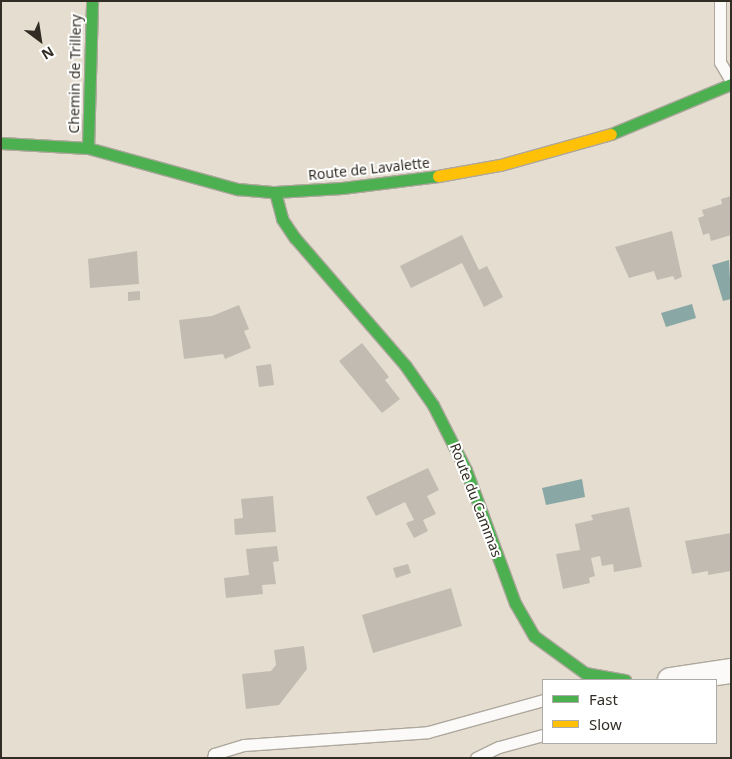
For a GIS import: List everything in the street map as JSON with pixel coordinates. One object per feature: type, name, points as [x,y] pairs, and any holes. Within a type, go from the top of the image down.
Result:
[{"type":"street","name":"Chemin de Trillery","points":[[88,148],[92,1]]},
{"type":"street","name":"Route de Lavalette","points":[[1,144],[88,148],[237,189],[275,192],[411,182],[500,165],[639,125],[731,82]]},
{"type":"street","name":"Route du Cammas","points":[[275,192],[282,218],[295,238],[405,365],[434,404],[466,470],[515,603],[534,636],[585,673],[619,679]]},
{"type":"street","points":[[677,679],[731,671]]},
{"type":"lane","points":[[720,1],[720,62],[731,82]]},
{"type":"lane","points":[[571,679],[575,667]]},
{"type":"lane","points":[[213,758],[214,754],[244,745],[428,732],[542,700]]},
{"type":"lane","points":[[476,758],[499,747],[542,735]]},
{"type":"water","points":[[729,260],[731,299],[723,301],[712,265]]},
{"type":"water","points":[[692,304],[696,318],[666,327],[661,313]]},
{"type":"water","points":[[582,479],[585,497],[546,505],[542,488]]},
{"type":"building","points":[[731,196],[731,235],[711,241],[709,233],[703,235],[698,218],[704,216],[702,210],[722,204],[721,199]]},
{"type":"building","points":[[672,231],[682,277],[675,280],[673,276],[657,280],[654,271],[629,278],[615,247]]},
{"type":"building","points":[[462,235],[479,270],[487,266],[503,297],[484,307],[462,263],[411,288],[400,266]]},
{"type":"building","points":[[137,251],[139,284],[90,288],[88,259]]},
{"type":"building","points":[[140,291],[140,300],[128,301],[128,292]]},
{"type":"building","points":[[239,305],[249,329],[244,331],[251,348],[225,359],[223,354],[184,359],[179,320],[212,316]]},
{"type":"building","points":[[362,343],[389,377],[385,380],[400,399],[382,413],[339,361]]},
{"type":"building","points":[[271,364],[274,385],[259,387],[256,366]]},
{"type":"building","points":[[428,468],[439,490],[427,496],[436,514],[423,520],[428,531],[414,538],[406,523],[414,520],[405,502],[376,516],[366,497]]},
{"type":"building","points":[[273,496],[276,532],[235,535],[234,519],[243,518],[241,499]]},
{"type":"building","points":[[629,507],[642,567],[614,572],[613,564],[602,566],[600,556],[591,558],[595,576],[589,578],[590,583],[563,589],[556,554],[580,550],[575,524],[593,520],[591,515]]},
{"type":"building","points":[[731,533],[731,571],[708,575],[708,571],[692,574],[685,541]]},
{"type":"building","points":[[277,546],[279,561],[273,562],[276,584],[262,585],[263,594],[226,598],[224,578],[249,575],[246,549]]},
{"type":"building","points":[[408,564],[411,573],[396,578],[393,568]]},
{"type":"building","points":[[451,588],[462,626],[373,653],[362,615]]},
{"type":"building","points":[[304,646],[307,669],[279,705],[246,709],[242,674],[271,671],[276,665],[274,650]]},
{"type":"traffic: fast","points":[[88,148],[92,1]]},
{"type":"traffic: fast","points":[[611,134],[731,84]]},
{"type":"traffic: fast","points":[[1,143],[88,148],[237,189],[275,192],[342,188],[438,176]]},
{"type":"traffic: fast","points":[[275,192],[282,219],[295,238],[405,365],[433,405],[466,470],[515,603],[534,636],[585,673],[619,679]]},
{"type":"traffic: slow","points":[[438,176],[500,165],[611,134]]}]
